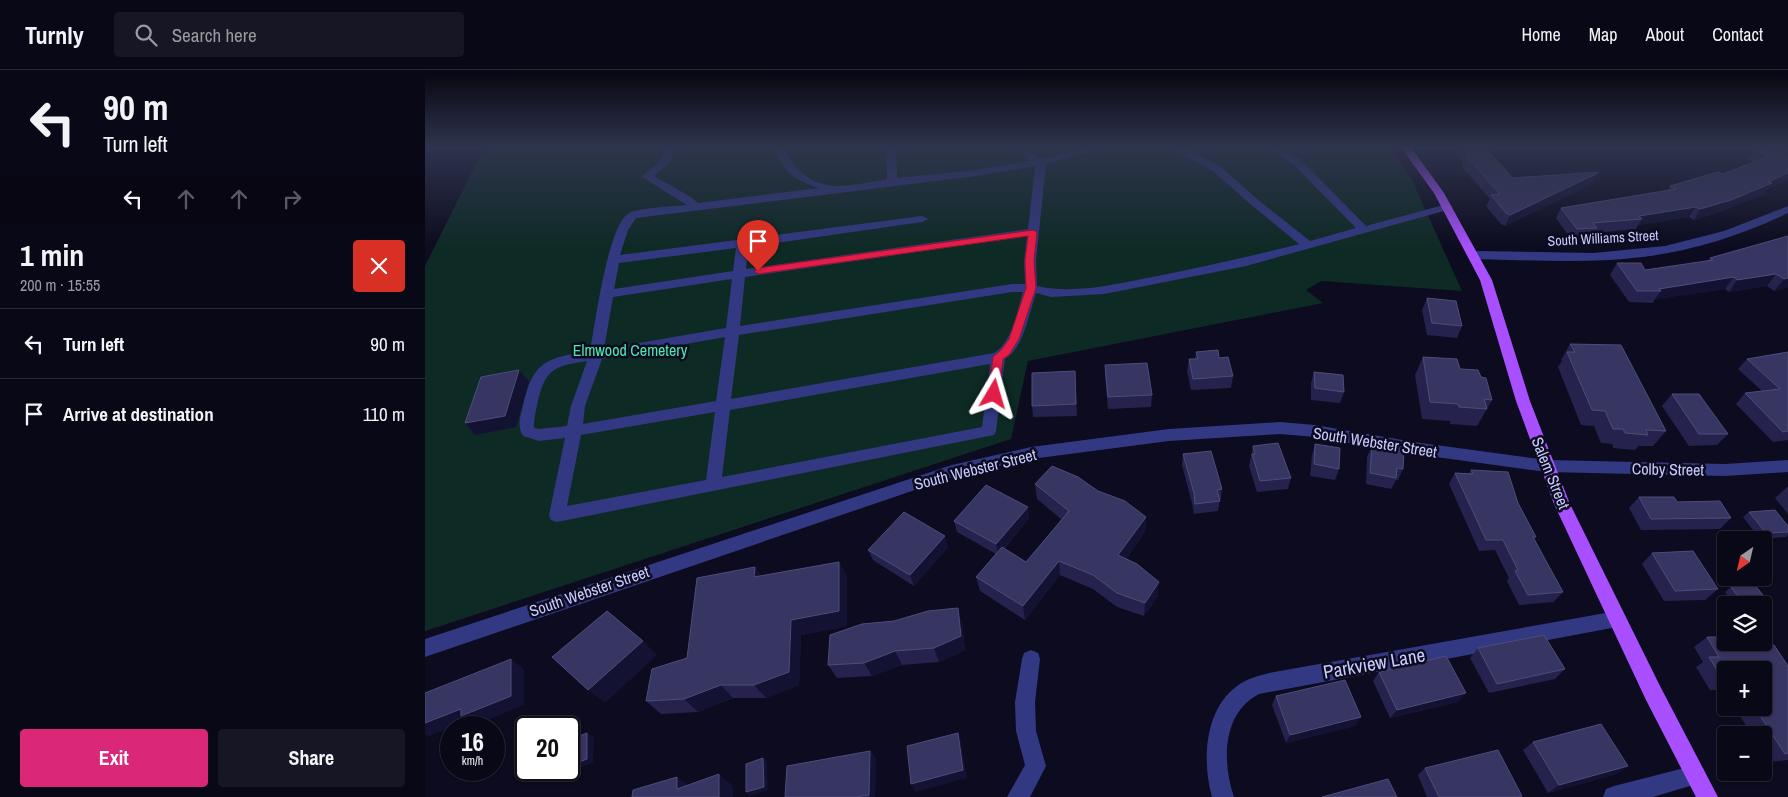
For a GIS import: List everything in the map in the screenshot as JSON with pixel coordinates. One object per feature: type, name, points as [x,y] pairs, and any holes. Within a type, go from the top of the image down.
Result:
[{"type":"main road","name":"Salem Street","points":[[1428,180],[1447,207],[1474,254],[1486,280],[1523,401],[1563,504],[1617,619],[1707,797]]},
{"type":"street","points":[[651,180],[687,199],[695,206]]},
{"type":"street","points":[[808,180],[837,190]]},
{"type":"street","points":[[911,180],[633,215],[623,230],[613,260],[596,355],[578,406],[557,515],[989,431],[998,357]]},
{"type":"street","points":[[1039,180],[1029,261],[1031,288],[1014,339],[1005,352],[998,357],[574,431],[539,435],[528,432],[526,425],[539,376],[547,368],[559,363],[596,355],[971,293],[1012,288],[1031,288],[1051,293],[1104,290],[1246,262],[1447,207]]},
{"type":"street","points":[[1229,180],[1307,244]]},
{"type":"street","points":[[1315,180],[1364,230]]},
{"type":"street","name":"South Williams Street","points":[[1474,254],[1571,257],[1621,255],[1664,250],[1740,230],[1788,210]]},
{"type":"street","points":[[613,260],[922,219]]},
{"type":"street","points":[[607,294],[1033,232]]},
{"type":"street","points":[[713,485],[733,332],[742,244]]},
{"type":"street","name":"South Webster Street","points":[[425,648],[952,471],[1031,453],[1204,431],[1280,428],[1315,431],[1424,450],[1547,466]]},
{"type":"street","name":"Colby Street","points":[[1547,466],[1725,470],[1788,466]]},
{"type":"street","name":"Parkview Lane","points":[[1223,797],[1217,759],[1223,723],[1229,708],[1240,696],[1252,688],[1269,682],[1617,619]]},
{"type":"street","points":[[1018,797],[1036,766],[1026,731],[1025,702],[1031,659]]},
{"type":"street","points":[[1613,797],[1696,775]]},
{"type":"green space","name":"Elmwood Cemetery","points":[[468,180],[1412,180],[1462,291],[1321,281],[1306,290],[1323,303],[1028,361],[1011,439],[425,631],[425,266]]},
{"type":"building","points":[[1487,180],[1583,180],[1510,215],[1506,213],[1491,195],[1500,194]]},
{"type":"building","points":[[1691,180],[1773,180],[1768,182],[1772,183],[1731,200],[1700,209],[1696,207],[1639,216],[1642,219],[1593,223],[1597,228],[1577,229],[1561,208],[1676,189],[1670,186]]},
{"type":"building","points":[[1788,236],[1788,278],[1784,279],[1776,274],[1737,280],[1734,277],[1659,289],[1661,291],[1637,291],[1617,263],[1641,263],[1645,270],[1713,260],[1710,258]]},
{"type":"building","points":[[1427,298],[1456,301],[1462,326],[1432,323]]},
{"type":"building","points":[[1570,344],[1621,345],[1666,431],[1646,430],[1648,435],[1625,433],[1623,429],[1613,429],[1605,411],[1592,410],[1567,352],[1575,352]]},
{"type":"building","points":[[1218,350],[1219,358],[1228,357],[1233,376],[1193,379],[1189,359],[1198,359],[1196,352]]},
{"type":"building","points":[[1788,352],[1788,431],[1783,432],[1745,393],[1780,389],[1747,359]]},
{"type":"building","points":[[1423,357],[1457,359],[1460,369],[1478,370],[1481,377],[1486,378],[1492,400],[1484,399],[1487,409],[1430,402]]},
{"type":"building","points":[[1147,363],[1152,395],[1108,397],[1105,365]]},
{"type":"building","points":[[519,370],[505,416],[465,423],[481,377]]},
{"type":"building","points":[[1075,371],[1076,404],[1032,406],[1032,373]]},
{"type":"building","points":[[1314,372],[1343,375],[1344,392],[1315,388]]},
{"type":"building","points":[[1672,394],[1699,394],[1728,434],[1699,434]]},
{"type":"building","points":[[1278,443],[1291,478],[1260,481],[1252,454],[1255,454],[1253,446]]},
{"type":"building","points":[[1315,444],[1340,448],[1339,469],[1314,464]]},
{"type":"building","points":[[1372,446],[1404,452],[1403,469],[1397,468],[1396,478],[1370,473]]},
{"type":"building","points":[[1211,451],[1222,489],[1217,490],[1220,501],[1195,504],[1194,493],[1183,454]]},
{"type":"building","points":[[1052,466],[1078,477],[1098,491],[1125,501],[1146,517],[1118,555],[1137,564],[1159,582],[1145,603],[1117,593],[1093,575],[1059,561],[1023,606],[976,577],[1002,547],[1026,562],[1069,511],[1035,484]]},
{"type":"building","points":[[1471,470],[1508,472],[1518,503],[1536,537],[1533,537],[1563,592],[1528,595],[1515,571],[1518,570],[1503,540],[1486,540],[1455,473],[1473,474]]},
{"type":"building","points":[[986,485],[1028,507],[996,544],[954,521]]},
{"type":"building","points":[[1639,497],[1674,497],[1677,502],[1720,501],[1731,518],[1651,519]]},
{"type":"building","points":[[1775,510],[1788,526],[1788,532],[1764,531],[1749,512]]},
{"type":"building","points":[[904,512],[945,536],[910,575],[868,550]]},
{"type":"building","points":[[1693,551],[1718,589],[1675,591],[1652,553]]},
{"type":"building","points":[[839,562],[839,611],[791,620],[789,672],[754,685],[721,685],[684,699],[646,701],[652,669],[687,658],[697,578],[755,567],[754,577]]},
{"type":"building","points":[[1756,586],[1764,596],[1738,596],[1731,587]]},
{"type":"building","points":[[958,608],[961,636],[934,648],[895,651],[864,663],[828,665],[830,635],[862,624],[894,621],[928,611]]},
{"type":"building","points":[[607,611],[643,641],[588,690],[552,657]]},
{"type":"building","points":[[1544,635],[1565,669],[1497,684],[1478,648]]},
{"type":"building","points":[[1707,637],[1717,637],[1717,651],[1772,651],[1772,645],[1774,645],[1788,666],[1788,753],[1785,754],[1772,734],[1772,726],[1767,726],[1760,716],[1772,716],[1772,661],[1717,661],[1717,670],[1709,657],[1719,657]]},
{"type":"building","points":[[1446,656],[1466,693],[1397,710],[1379,672]]},
{"type":"building","points":[[511,659],[511,696],[461,716],[461,709],[425,723],[425,693]]},
{"type":"building","points":[[1345,680],[1361,717],[1290,735],[1276,696]]},
{"type":"building","points":[[1601,724],[1628,766],[1559,785],[1533,742]]},
{"type":"building","points":[[587,733],[587,759],[580,762],[580,736]]},
{"type":"building","points":[[958,733],[963,770],[911,784],[907,746]]},
{"type":"building","points":[[1498,750],[1522,796],[1439,797],[1425,768]]},
{"type":"building","points":[[870,751],[869,795],[856,797],[785,797],[787,766]]},
{"type":"building","points":[[763,758],[764,787],[746,792],[746,764]]},
{"type":"building","points":[[719,774],[719,797],[632,797],[633,790],[677,777],[677,789]]},
{"type":"building","points":[[1388,779],[1397,797],[1322,797]]},
{"type":"route","points":[[758,271],[1033,232],[1029,261],[1031,288],[1014,339],[1005,352],[998,357],[994,394]]}]
